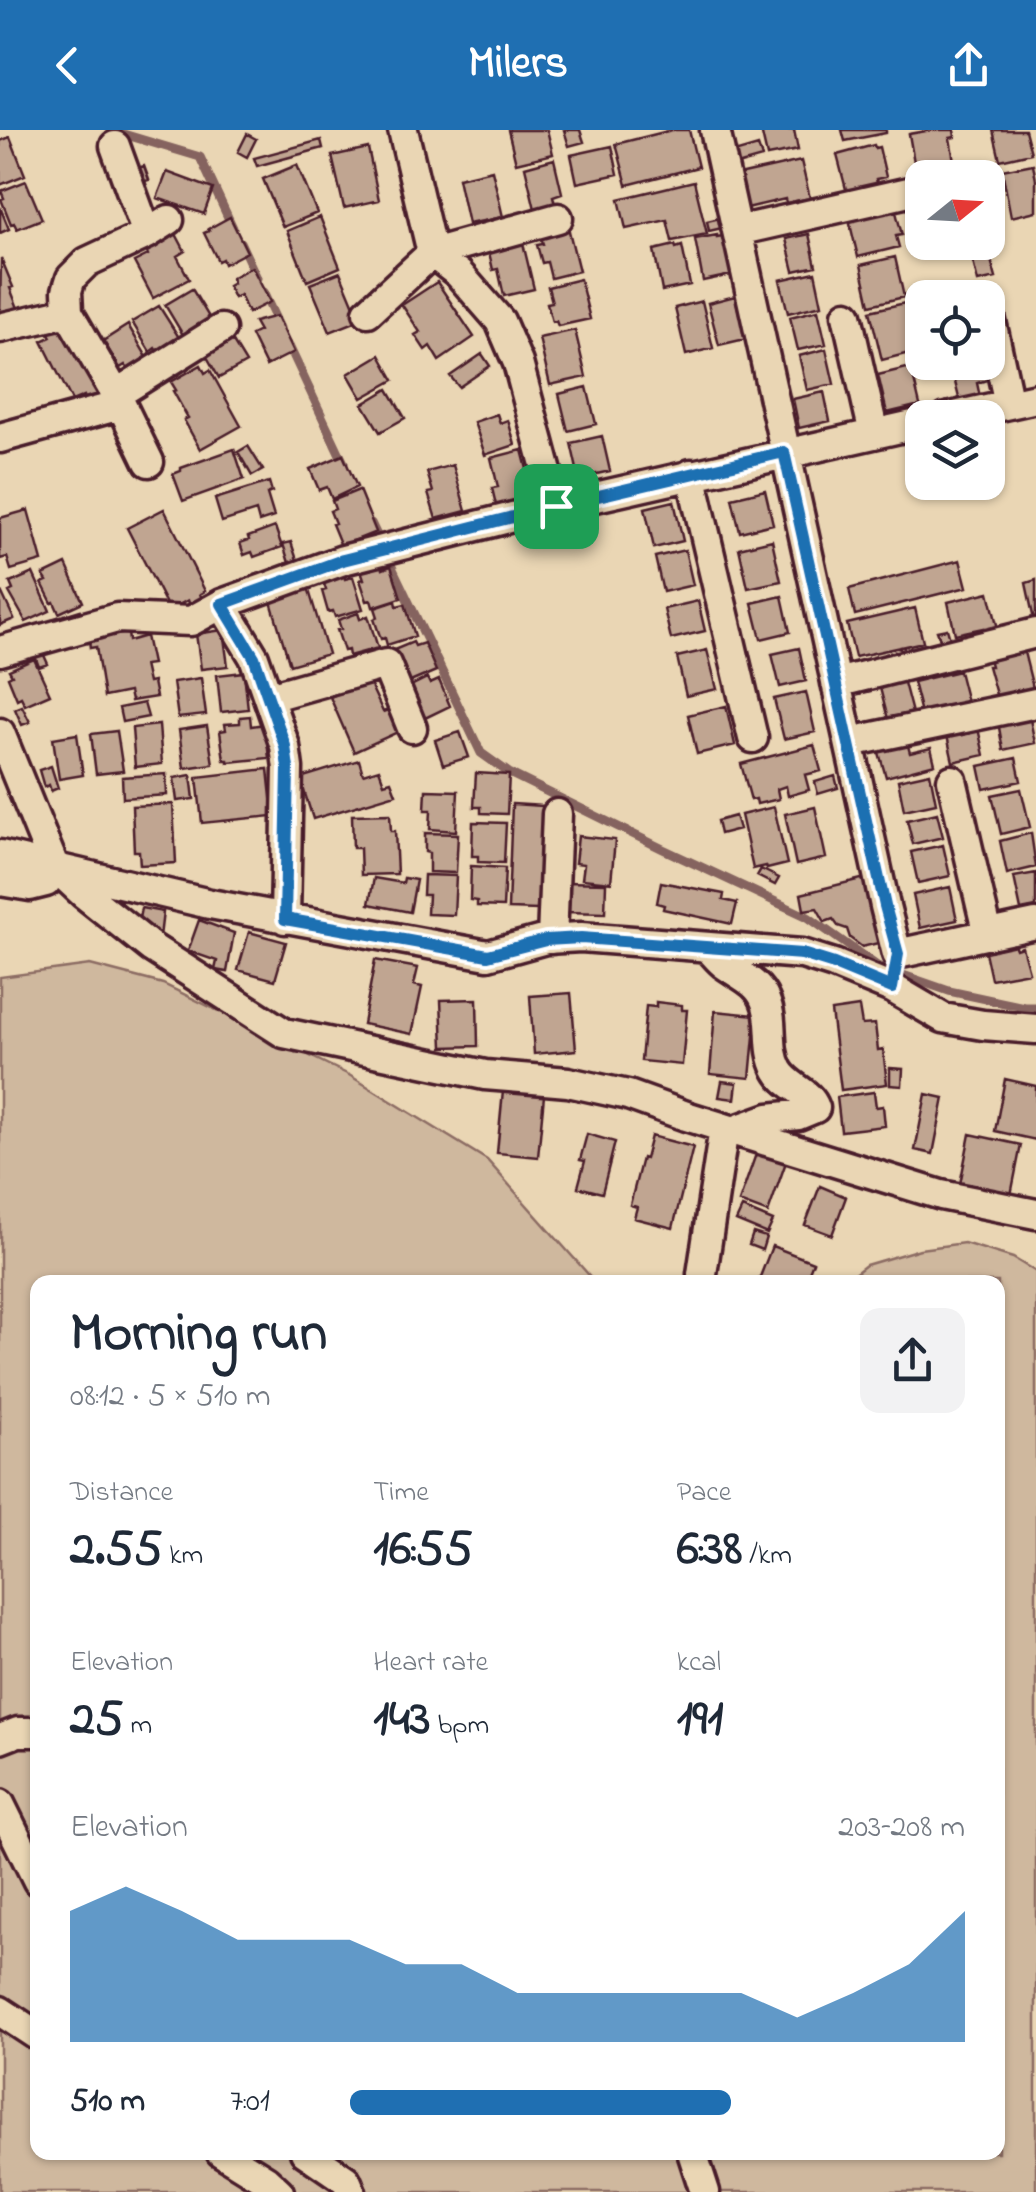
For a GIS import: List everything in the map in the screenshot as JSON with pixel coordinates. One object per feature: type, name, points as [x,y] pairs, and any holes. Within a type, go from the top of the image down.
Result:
[{"type":"street","points":[[402,130],[432,253],[459,274],[500,321],[518,364],[556,506]]},
{"type":"street","points":[[715,130],[898,954],[892,988]]},
{"type":"street","points":[[115,146],[158,227],[76,271],[67,291],[68,312],[118,398],[149,462]]},
{"type":"street","points":[[736,231],[905,193]]},
{"type":"street","points":[[368,312],[432,253],[558,218]]},
{"type":"street","points":[[0,328],[68,312]]},
{"type":"street","points":[[847,315],[874,434]]},
{"type":"street","points":[[0,438],[113,407],[122,391],[220,330]]},
{"type":"street","points":[[1005,355],[1022,401]]},
{"type":"street","points":[[0,652],[117,618],[190,621],[222,604],[343,560],[784,452],[905,427]]},
{"type":"street","points":[[692,474],[753,738]]},
{"type":"street","points":[[222,604],[254,657],[285,746],[285,919]]},
{"type":"street","points":[[836,683],[1036,632]]},
{"type":"street","points":[[269,697],[386,664],[412,728]]},
{"type":"street","points":[[850,742],[1036,702]]},
{"type":"street","points":[[0,732],[54,866],[152,948],[284,1033],[485,1075],[568,1082],[613,1092],[941,1195],[1036,1214]]},
{"type":"street","points":[[952,780],[988,935]]},
{"type":"street","points":[[552,939],[557,814]]},
{"type":"street","points":[[0,855],[210,904],[488,955],[552,939],[581,938],[802,954],[892,988],[943,1018],[983,1026],[1036,1029]]},
{"type":"street","points":[[0,881],[30,886],[46,882],[54,866]]},
{"type":"street","points":[[898,954],[1036,924]]},
{"type":"street","points":[[708,946],[720,962],[758,987],[767,1003],[776,1067],[785,1082],[811,1097],[815,1108],[728,1130]]},
{"type":"street","points":[[702,1274],[728,1130]]},
{"type":"street","points":[[0,1739],[30,1732]]},
{"type":"street","points":[[0,1804],[30,1864]]},
{"type":"street","points":[[0,2011],[30,2031]]},
{"type":"street","points":[[234,2160],[278,2192]]},
{"type":"street","points":[[316,2160],[346,2180],[351,2192]]},
{"type":"street","points":[[695,2160],[705,2192]]},
{"type":"shaded area","points":[[90,965],[163,984],[349,1075],[487,1160],[589,1275],[30,1275],[30,2160],[1005,2160],[1005,1275],[853,1275],[866,1265],[920,1249],[964,1243],[1013,1258],[1036,1272],[1036,2192],[0,2192],[0,977]]},
{"type":"building","points":[[508,130],[547,130],[553,154],[516,163]]},
{"type":"building","points":[[564,130],[580,130],[584,142],[569,146]]},
{"type":"building","points":[[672,130],[689,130],[698,167],[627,185],[616,144]]},
{"type":"building","points":[[761,130],[794,130],[798,150],[767,156]]},
{"type":"building","points":[[842,130],[886,130],[886,133],[845,141]]},
{"type":"building","points":[[954,130],[955,137],[950,138],[954,160],[914,160],[909,134]]},
{"type":"building","points":[[993,130],[1025,130],[1031,153],[1000,160]]},
{"type":"building","points":[[247,134],[256,139],[247,157],[238,152]]},
{"type":"building","points":[[10,137],[25,175],[0,185],[0,141]]},
{"type":"building","points":[[321,140],[323,148],[257,166],[254,158]]},
{"type":"building","points":[[612,146],[618,174],[577,183],[571,155]]},
{"type":"building","points":[[758,146],[762,158],[737,165],[734,153]]},
{"type":"building","points":[[879,147],[886,177],[876,179],[878,186],[847,193],[837,155]]},
{"type":"building","points":[[368,148],[379,200],[344,208],[332,156]]},
{"type":"building","points":[[554,159],[562,193],[553,196],[555,204],[535,209],[525,167]]},
{"type":"building","points":[[801,161],[810,198],[747,208],[739,175]]},
{"type":"building","points":[[1033,164],[1036,211],[1011,217],[1005,169]]},
{"type":"building","points":[[297,165],[317,213],[283,227],[263,179]]},
{"type":"building","points":[[144,166],[149,180],[138,183],[134,169]]},
{"type":"building","points":[[492,170],[503,217],[468,224],[458,178]]},
{"type":"building","points":[[167,172],[213,189],[204,214],[157,198]]},
{"type":"building","points":[[26,181],[42,219],[17,229],[11,224],[1,191]]},
{"type":"building","points":[[694,181],[707,234],[672,241],[667,220],[626,229],[619,199]]},
{"type":"building","points":[[0,207],[9,229],[0,233]]},
{"type":"building","points":[[895,208],[902,235],[896,236],[899,247],[858,257],[849,220]]},
{"type":"building","points":[[230,217],[247,252],[224,264],[222,259],[218,261],[204,233]]},
{"type":"building","points":[[320,217],[340,267],[307,281],[287,231]]},
{"type":"building","points":[[720,218],[722,228],[709,231],[707,221]]},
{"type":"building","points":[[568,227],[579,271],[551,278],[537,245],[543,244],[540,234]]},
{"type":"building","points":[[175,232],[185,251],[177,256],[189,279],[153,298],[134,262],[148,255],[145,248]]},
{"type":"building","points":[[809,234],[816,266],[794,271],[786,239]]},
{"type":"building","points":[[723,236],[731,275],[703,281],[695,239]]},
{"type":"building","points":[[522,239],[534,289],[504,296],[488,248]]},
{"type":"building","points":[[682,246],[690,285],[662,291],[654,250]]},
{"type":"building","points":[[895,257],[904,297],[870,305],[861,265]]},
{"type":"building","points":[[1,258],[18,308],[0,316]]},
{"type":"building","points":[[972,260],[991,260],[996,278],[978,280]]},
{"type":"building","points":[[252,267],[270,302],[248,313],[240,295],[234,298],[228,286],[233,283],[231,278]]},
{"type":"building","points":[[340,272],[360,320],[330,332],[310,284]]},
{"type":"building","points":[[815,272],[822,305],[788,313],[780,280]]},
{"type":"building","points":[[580,279],[590,319],[558,326],[556,321],[552,322],[547,303],[552,302],[548,287]]},
{"type":"building","points":[[437,282],[474,337],[439,361],[430,346],[425,350],[415,335],[420,332],[402,305]]},
{"type":"building","points":[[192,289],[212,322],[191,336],[188,331],[183,335],[165,305]]},
{"type":"building","points":[[735,296],[745,339],[719,345],[708,303]]},
{"type":"building","points":[[702,301],[713,348],[686,355],[675,308]]},
{"type":"building","points":[[905,303],[905,354],[882,360],[870,311]]},
{"type":"building","points":[[159,306],[180,339],[158,353],[155,348],[150,352],[132,322]]},
{"type":"building","points":[[818,310],[826,344],[798,350],[790,317]]},
{"type":"building","points":[[277,316],[294,352],[266,366],[251,335],[259,331],[254,322]]},
{"type":"building","points":[[67,322],[102,394],[86,402],[84,396],[72,401],[42,341],[51,337],[48,332]]},
{"type":"building","points":[[128,325],[147,357],[128,369],[125,365],[120,368],[103,341]]},
{"type":"building","points":[[575,330],[586,377],[550,385],[539,338]]},
{"type":"building","points":[[232,340],[246,363],[219,378],[206,355]]},
{"type":"building","points":[[826,349],[834,384],[807,390],[799,356]]},
{"type":"building","points":[[482,354],[490,366],[459,387],[450,376]]},
{"type":"building","points":[[380,355],[394,380],[362,398],[348,374]]},
{"type":"building","points":[[201,365],[205,373],[210,370],[241,426],[200,449],[184,420],[188,418],[171,382]]},
{"type":"building","points":[[905,368],[905,380],[914,380],[919,400],[905,400],[905,409],[887,413],[878,375]]},
{"type":"building","points":[[954,380],[987,380],[977,383],[980,397],[960,400]]},
{"type":"building","points":[[587,387],[596,424],[568,431],[559,394]]},
{"type":"building","points":[[388,389],[405,418],[380,432],[363,404]]},
{"type":"building","points":[[824,392],[830,421],[799,428],[793,399]]},
{"type":"building","points":[[497,414],[500,423],[508,420],[515,445],[485,455],[474,422]]},
{"type":"building","points":[[602,436],[610,471],[579,478],[571,443]]},
{"type":"building","points":[[248,446],[263,470],[252,476],[238,452]]},
{"type":"building","points":[[234,449],[244,479],[183,501],[173,474]]},
{"type":"building","points":[[522,450],[534,496],[496,505],[492,488],[498,487],[491,458]]},
{"type":"building","points":[[343,455],[357,487],[332,499],[327,487],[319,490],[310,469]]},
{"type":"building","points":[[453,465],[466,511],[436,519],[427,472]]},
{"type":"building","points":[[269,482],[272,492],[267,494],[274,517],[259,522],[256,511],[222,522],[215,499]]},
{"type":"building","points":[[359,490],[376,532],[341,546],[332,524],[332,501]]},
{"type":"building","points":[[765,490],[773,524],[740,532],[732,498]]},
{"type":"building","points":[[674,501],[683,541],[654,548],[645,508]]},
{"type":"building","points":[[164,509],[205,591],[200,594],[203,600],[190,606],[188,600],[169,610],[127,528]]},
{"type":"building","points":[[28,510],[42,561],[11,570],[7,557],[0,559],[0,518]]},
{"type":"building","points":[[275,527],[282,547],[254,557],[252,552],[244,555],[240,543]]},
{"type":"building","points":[[772,540],[781,581],[748,588],[739,548]]},
{"type":"building","points":[[291,542],[298,563],[290,566],[283,544]]},
{"type":"building","points":[[685,550],[693,585],[663,592],[655,557]]},
{"type":"building","points":[[960,560],[967,587],[855,615],[849,589]]},
{"type":"building","points":[[66,564],[83,602],[59,613],[42,583],[47,581],[43,575]]},
{"type":"building","points":[[382,564],[383,569],[391,566],[401,598],[373,607],[360,580],[364,579],[361,570]]},
{"type":"building","points":[[33,573],[50,611],[26,622],[9,592],[13,590],[10,583]]},
{"type":"building","points":[[344,574],[345,579],[353,577],[363,609],[335,617],[333,611],[328,612],[323,581]]},
{"type":"building","points":[[1036,580],[1036,620],[1034,620],[1026,583]]},
{"type":"building","points":[[308,587],[328,654],[290,665],[270,598]]},
{"type":"building","points":[[0,589],[14,619],[0,625]]},
{"type":"building","points":[[989,592],[998,629],[955,634],[948,602]]},
{"type":"building","points":[[782,596],[790,632],[761,639],[752,603]]},
{"type":"building","points":[[396,601],[397,606],[405,604],[415,636],[387,645],[374,619],[378,617],[375,608]]},
{"type":"building","points":[[698,601],[705,631],[671,639],[664,609]]},
{"type":"building","points":[[915,608],[923,642],[855,657],[847,624]]},
{"type":"building","points":[[80,610],[82,617],[56,625],[54,618]]},
{"type":"building","points":[[358,613],[360,619],[368,616],[378,648],[349,656],[337,630],[341,629],[338,620]]},
{"type":"building","points":[[947,629],[951,642],[942,645],[937,631]]},
{"type":"building","points":[[223,630],[228,666],[201,669],[196,634]]},
{"type":"building","points":[[128,633],[129,641],[146,636],[152,664],[144,665],[156,697],[131,701],[129,692],[104,697],[96,647],[90,648],[89,640]]},
{"type":"building","points":[[413,642],[415,646],[424,643],[436,671],[408,683],[394,650]]},
{"type":"building","points":[[799,648],[806,681],[780,687],[772,654]]},
{"type":"building","points":[[1023,648],[1033,688],[997,698],[989,658]]},
{"type":"building","points":[[707,650],[717,689],[686,696],[677,657]]},
{"type":"building","points":[[43,653],[48,664],[39,667],[35,656]]},
{"type":"building","points":[[34,659],[50,694],[25,705],[21,697],[17,699],[9,670]]},
{"type":"building","points":[[959,671],[968,706],[922,717],[913,682]]},
{"type":"building","points":[[244,672],[248,709],[221,712],[217,675]]},
{"type":"building","points":[[902,675],[912,713],[888,719],[878,680]]},
{"type":"building","points":[[201,678],[206,715],[178,718],[173,682]]},
{"type":"building","points":[[427,678],[430,684],[439,680],[450,706],[425,718],[411,696],[415,694],[411,686]]},
{"type":"building","points":[[368,680],[398,732],[354,752],[330,697]]},
{"type":"building","points":[[806,692],[815,732],[784,739],[774,699]]},
{"type":"building","points":[[144,703],[148,717],[122,722],[119,708]]},
{"type":"building","points":[[22,706],[30,722],[22,725],[15,709]]},
{"type":"building","points":[[726,706],[735,745],[697,754],[688,715]]},
{"type":"building","points":[[1028,710],[1035,743],[1003,750],[997,716]]},
{"type":"building","points":[[250,716],[251,726],[265,724],[269,758],[224,760],[220,731],[226,730],[225,724],[240,723],[240,717]]},
{"type":"building","points":[[977,724],[984,755],[953,762],[946,731]]},
{"type":"building","points":[[159,725],[162,764],[135,767],[132,728]]},
{"type":"building","points":[[207,726],[213,764],[184,768],[179,730]]},
{"type":"building","points":[[117,731],[123,771],[96,774],[91,734]]},
{"type":"building","points":[[460,732],[469,757],[443,765],[435,740]]},
{"type":"building","points":[[77,734],[83,775],[59,779],[53,738]]},
{"type":"building","points":[[905,735],[910,753],[931,748],[935,764],[886,777],[876,742]]},
{"type":"building","points":[[814,745],[821,771],[805,775],[809,790],[788,796],[786,786],[777,789],[779,799],[757,804],[756,799],[751,800],[741,764]]},
{"type":"building","points":[[1016,758],[1021,781],[984,789],[979,766]]},
{"type":"building","points":[[359,760],[363,774],[379,769],[384,783],[391,781],[396,794],[313,819],[300,778]]},
{"type":"building","points":[[51,766],[58,788],[51,791],[49,785],[44,787],[39,770]]},
{"type":"building","points":[[268,769],[273,816],[202,823],[197,777]]},
{"type":"building","points":[[476,773],[509,775],[507,814],[481,813],[481,807],[474,807]]},
{"type":"building","points":[[930,773],[936,803],[904,810],[898,780]]},
{"type":"building","points":[[166,774],[167,795],[123,798],[122,777]]},
{"type":"building","points":[[191,775],[194,799],[177,801],[174,778]]},
{"type":"building","points":[[835,776],[838,788],[818,794],[815,782]]},
{"type":"building","points":[[1021,789],[1030,827],[1001,834],[992,795]]},
{"type":"building","points":[[426,790],[458,791],[456,831],[430,829],[431,810],[425,810]]},
{"type":"building","points":[[173,804],[176,863],[140,865],[139,851],[134,851],[132,806]]},
{"type":"building","points":[[512,804],[543,806],[538,910],[508,909]]},
{"type":"building","points":[[774,807],[787,864],[753,869],[741,815]]},
{"type":"building","points":[[815,807],[826,858],[796,865],[785,814]]},
{"type":"building","points":[[937,813],[943,837],[913,844],[907,820]]},
{"type":"building","points":[[390,814],[397,874],[361,875],[360,848],[353,848],[352,815]]},
{"type":"building","points":[[735,816],[739,829],[720,834],[717,821]]},
{"type":"building","points":[[473,822],[506,823],[504,863],[478,862],[478,856],[472,856]]},
{"type":"building","points":[[425,833],[458,834],[456,873],[429,872]]},
{"type":"building","points":[[1031,833],[1036,867],[1007,874],[1000,841]]},
{"type":"building","points":[[578,836],[615,840],[611,882],[582,879],[584,864],[575,863]]},
{"type":"building","points":[[943,845],[950,876],[918,883],[911,852]]},
{"type":"building","points":[[471,866],[505,868],[503,907],[477,906],[477,901],[470,900]]},
{"type":"building","points":[[761,869],[779,878],[775,885],[757,876]]},
{"type":"building","points":[[1036,873],[1036,907],[1021,910],[1014,877]]},
{"type":"building","points":[[424,875],[456,876],[454,915],[427,914]]},
{"type":"building","points":[[374,878],[403,883],[404,878],[416,880],[410,912],[369,904]]},
{"type":"building","points":[[861,879],[868,882],[882,942],[862,947],[833,919],[825,922],[817,908],[804,910],[801,894]]},
{"type":"building","points":[[565,882],[606,883],[605,913],[564,912]]},
{"type":"building","points":[[661,882],[724,894],[723,900],[737,903],[732,924],[663,909],[664,905],[657,903]]},
{"type":"building","points":[[950,887],[957,920],[920,928],[913,895]]},
{"type":"building","points":[[141,908],[163,912],[160,937],[138,924]]},
{"type":"building","points":[[199,920],[234,933],[227,972],[215,970],[217,961],[188,951]]},
{"type":"building","points":[[249,932],[286,942],[275,980],[238,970]]},
{"type":"building","points":[[1014,944],[1016,949],[1022,947],[1029,972],[991,979],[985,952]]},
{"type":"building","points":[[375,960],[418,968],[414,985],[422,987],[412,1034],[363,1024]]},
{"type":"building","points":[[571,993],[576,1050],[534,1054],[530,996]]},
{"type":"building","points":[[477,999],[478,1046],[443,1047],[441,1000]]},
{"type":"building","points":[[656,1002],[682,1005],[682,1010],[687,1010],[682,1065],[641,1061],[646,1006],[656,1007]]},
{"type":"building","points":[[859,1007],[862,1025],[875,1024],[887,1084],[841,1090],[831,1011]]},
{"type":"building","points":[[715,1011],[756,1015],[750,1078],[710,1074]]},
{"type":"building","points":[[890,1068],[903,1069],[902,1086],[890,1085]]},
{"type":"building","points":[[1005,1079],[1036,1086],[1036,1140],[995,1131]]},
{"type":"building","points":[[722,1081],[737,1083],[735,1099],[719,1097]]},
{"type":"building","points":[[503,1091],[544,1095],[538,1157],[497,1153]]},
{"type":"building","points":[[874,1092],[876,1107],[883,1106],[885,1126],[841,1131],[837,1097]]},
{"type":"building","points":[[926,1094],[944,1098],[933,1154],[915,1150]]},
{"type":"building","points":[[587,1134],[615,1142],[602,1193],[578,1187]]},
{"type":"building","points":[[970,1134],[1021,1145],[1011,1195],[960,1184]]},
{"type":"building","points":[[651,1136],[693,1147],[673,1228],[634,1218],[637,1207],[630,1205]]},
{"type":"building","points":[[757,1151],[786,1162],[768,1213],[739,1202]]},
{"type":"building","points":[[820,1186],[846,1197],[832,1235],[805,1225]]},
{"type":"building","points":[[742,1208],[773,1221],[767,1234],[736,1221]]},
{"type":"building","points":[[753,1233],[766,1237],[762,1250],[749,1245]]},
{"type":"building","points":[[772,1246],[813,1262],[808,1275],[761,1275]]},
{"type":"waterway","points":[[110,130],[200,157],[233,228]]},
{"type":"waterway","points":[[240,242],[257,278]]},
{"type":"waterway","points":[[263,292],[280,328]]},
{"type":"waterway","points":[[289,346],[344,463]]},
{"type":"waterway","points":[[371,523],[481,753],[509,773],[808,917],[877,966],[949,991],[1036,1007]]},
{"type":"route","points":[[784,452],[898,954],[892,988],[802,954],[581,938],[546,940],[488,955],[285,919],[285,746],[254,657],[222,604],[343,560],[556,506],[784,452]]}]
